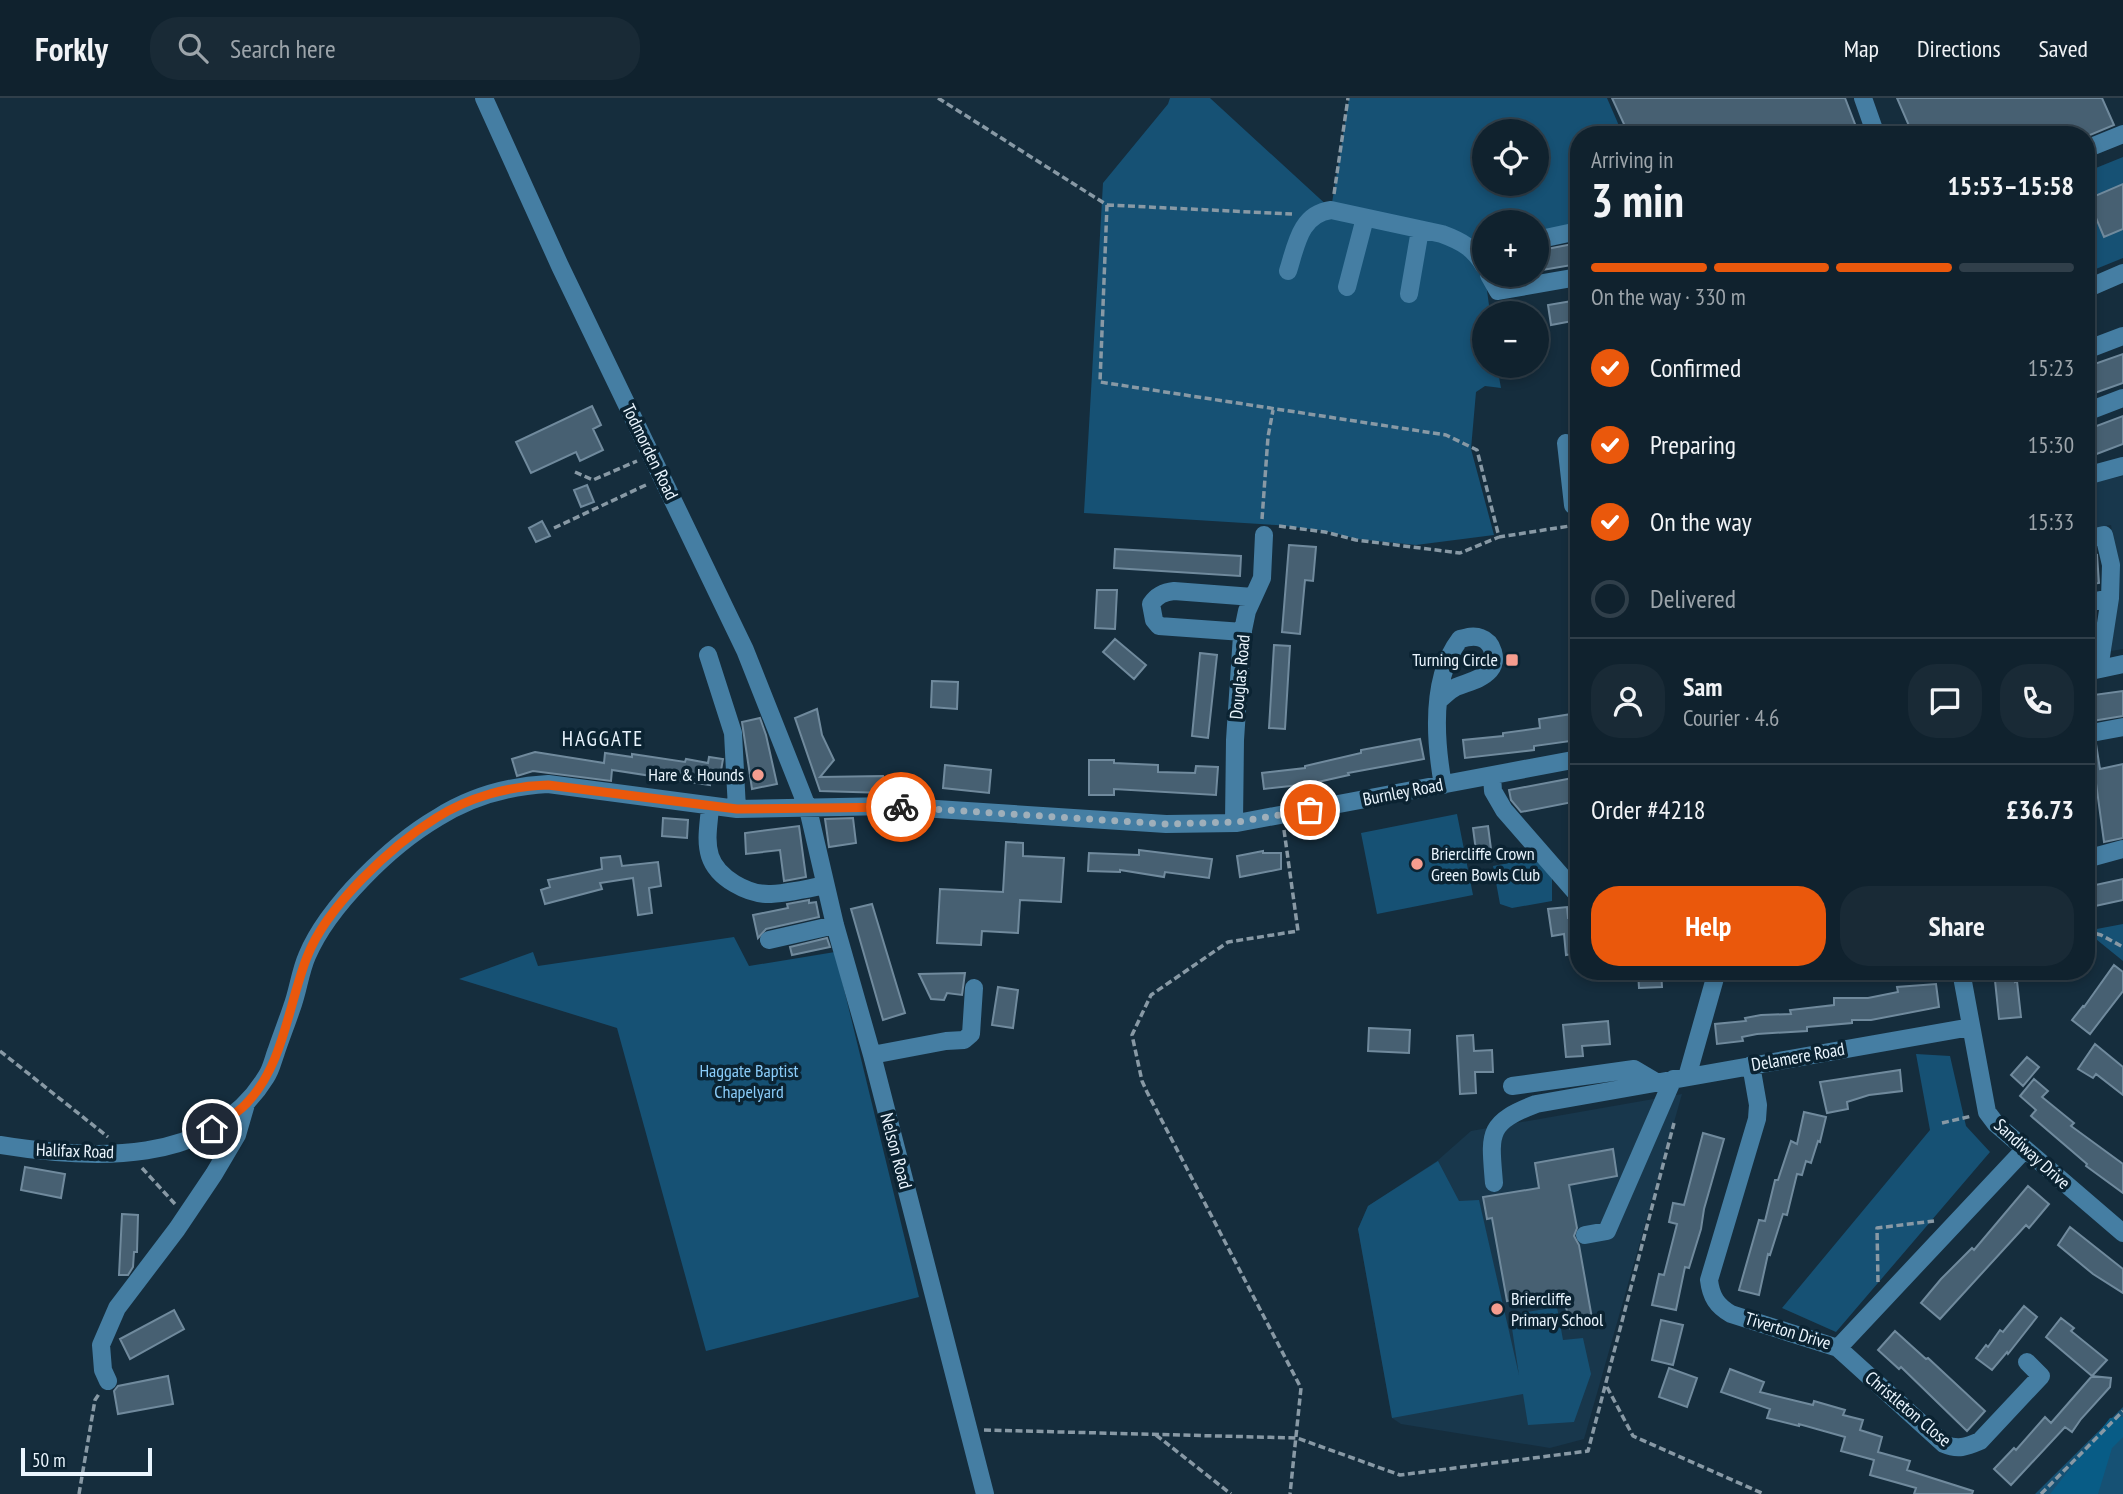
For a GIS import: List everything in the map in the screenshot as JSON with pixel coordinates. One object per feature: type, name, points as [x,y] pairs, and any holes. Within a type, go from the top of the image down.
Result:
[{"type":"street","name":"Todmorden Road","points":[[484,98],[560,266],[745,650],[808,808]]},
{"type":"street","points":[[1863,98],[1870,126]]},
{"type":"street","points":[[2095,145],[2123,134]]},
{"type":"street","points":[[1288,271],[1299,236],[1307,223],[1323,212],[1420,230],[1459,240],[1472,249]]},
{"type":"street","points":[[1347,287],[1365,218]]},
{"type":"street","points":[[1409,294],[1420,230]]},
{"type":"street","points":[[1549,237],[1570,233]]},
{"type":"street","points":[[2095,285],[2123,273]]},
{"type":"street","points":[[1549,279],[1570,278]]},
{"type":"street","points":[[2095,347],[2123,336]]},
{"type":"street","points":[[2095,409],[2123,398]]},
{"type":"street","points":[[1566,443],[1570,478]]},
{"type":"street","points":[[2095,473],[2123,466]]},
{"type":"street","name":"Douglas Road","points":[[1234,822],[1235,740],[1243,632],[1247,611],[1262,578],[1264,534]]},
{"type":"street","points":[[2095,536],[2104,534],[2111,565],[2110,598],[2095,658]]},
{"type":"street","points":[[1243,632],[1159,626],[1154,620],[1151,604],[1154,598],[1164,592],[1174,591],[1253,597]]},
{"type":"street","points":[[2095,601],[2110,598]]},
{"type":"street","points":[[708,655],[733,733],[737,809]]},
{"type":"street","points":[[2095,669],[2123,664]]},
{"type":"street","points":[[1439,700],[1437,749],[1443,785]]},
{"type":"street","points":[[2095,732],[2123,727]]},
{"type":"street","name":"Burnley Road","points":[[808,808],[890,807],[1166,824],[1234,822],[1570,761]]},
{"type":"street","points":[[1492,776],[1493,791],[1504,810],[1570,886]]},
{"type":"street","name":"Halifax Road","points":[[0,1145],[42,1152],[105,1156],[165,1147],[212,1129],[246,1104],[267,1075],[307,956],[334,911],[381,861],[437,817],[486,795],[522,786],[548,785],[710,807],[808,808]]},
{"type":"street","points":[[710,807],[709,853],[713,864],[728,879],[746,889],[767,895],[825,885]]},
{"type":"street","name":"Nelson Road","points":[[808,808],[835,925],[872,1055],[985,1494]]},
{"type":"street","points":[[2095,857],[2123,849]]},
{"type":"street","points":[[769,940],[835,925]]},
{"type":"street","points":[[1585,1235],[1607,1231],[1713,980]]},
{"type":"street","name":"Sandiway Drive","points":[[1963,980],[1987,1112],[1996,1124],[2123,1233]]},
{"type":"street","points":[[872,1055],[964,1040],[971,1034],[974,988]]},
{"type":"street","name":"Delamere Road","points":[[1494,1183],[1491,1147],[1493,1132],[1515,1112],[1536,1104],[1971,1027]]},
{"type":"street","name":"Tiverton Drive","points":[[1751,1065],[1758,1105],[1757,1119],[1709,1280],[1710,1290],[1719,1307],[1731,1314],[1838,1348],[2025,1149]]},
{"type":"street","points":[[1512,1086],[1634,1069],[1672,1079]]},
{"type":"street","points":[[108,1381],[103,1370],[101,1345],[117,1308],[186,1216],[237,1135],[246,1104]]},
{"type":"street","name":"Christleton Close","points":[[1838,1348],[1944,1444],[1955,1449],[1980,1441],[2047,1381],[2027,1362]]},
{"type":"path","points":[[938,98],[1107,205],[1323,212],[1348,98]]},
{"type":"path","points":[[1107,205],[1100,382],[1446,436],[1477,450],[1499,537]]},
{"type":"path","points":[[1273,410],[1268,437],[1262,520],[1264,534],[1276,526],[1325,532],[1356,540],[1460,553],[1499,537],[1570,526]]},
{"type":"path","points":[[575,472],[593,480],[637,460],[653,458]]},
{"type":"path","points":[[554,528],[644,485],[663,480]]},
{"type":"path","points":[[1282,815],[1298,931],[1228,942],[1151,995],[1132,1035],[1147,1092],[1301,1388],[1290,1494]]},
{"type":"path","points":[[2095,933],[2123,947]]},
{"type":"path","points":[[0,1051],[127,1153],[186,1216]]},
{"type":"path","points":[[1942,1122],[1987,1112]]},
{"type":"path","points":[[968,1429],[1297,1438],[1400,1475],[1588,1451],[1676,1116]]},
{"type":"path","points":[[1878,1305],[1877,1228],[1961,1218]]},
{"type":"path","points":[[80,1493],[95,1400],[108,1381]]},
{"type":"path","points":[[1606,1386],[1633,1436],[1764,1494]]},
{"type":"path","points":[[2041,1494],[2123,1411]]},
{"type":"path","points":[[1154,1434],[1231,1494]]},
{"type":"shaded area","points":[[2123,476],[2123,649],[2111,651],[2119,584],[2117,560],[2111,525],[2095,528],[2095,482]]},
{"type":"shaded area","name":"Briercliffe Primary School","points":[[1682,1094],[1584,1439],[1550,1448],[1401,1424],[1392,1418],[1358,1229],[1368,1206],[1437,1161],[1471,1131]]},
{"type":"shaded area","points":[[2123,1417],[2123,1437],[2112,1448],[2098,1494],[2050,1494],[2110,1418]]},
{"type":"green space","points":[[1170,98],[1210,98],[1331,209],[1349,98],[1607,98],[1619,126],[1570,126],[1570,230],[1549,234],[1549,210],[1472,210],[1472,287],[1487,287],[1488,301],[1472,301],[1472,378],[1499,378],[1501,388],[1485,386],[1476,392],[1471,449],[1494,535],[1416,545],[1356,539],[1326,531],[1276,525],[1084,513],[1103,183],[1168,104]]},
{"type":"green space","points":[[2123,157],[2123,258],[2095,269],[2095,168]]},
{"type":"green space","name":"Briercliffe Crown Green Bowls Club","points":[[1457,814],[1473,895],[1377,914],[1361,833]]},
{"type":"green space","points":[[1536,858],[1552,874],[1552,901],[1512,908],[1500,904],[1493,866]]},
{"type":"green space","points":[[2123,924],[2123,961],[2095,938],[2095,929]]},
{"type":"green space","name":"Haggate Baptist Chapelyard","points":[[734,937],[749,966],[835,952],[919,1297],[706,1351],[617,1028],[459,979],[533,952],[538,966]]},
{"type":"green space","points":[[1916,1054],[1950,1056],[1966,1126],[1990,1152],[1836,1332],[1782,1308],[1930,1130]]},
{"type":"green space","points":[[1438,1161],[1459,1201],[1479,1200],[1519,1375],[1510,1315],[1557,1307],[1563,1340],[1583,1338],[1591,1374],[1574,1422],[1528,1425],[1523,1394],[1392,1418],[1358,1229],[1368,1206]]},
{"type":"green space","points":[[2123,1407],[2123,1494],[2035,1494]]},
{"type":"building","points":[[1612,98],[1845,98],[1856,126],[1625,126]]},
{"type":"building","points":[[1897,98],[2102,98],[2114,125],[2095,133],[2095,126],[1909,126]]},
{"type":"building","points":[[2123,184],[2123,229],[2104,237],[2095,216],[2095,196]]},
{"type":"building","points":[[1570,245],[1570,265],[1549,269],[1549,249]]},
{"type":"building","points":[[1570,301],[1570,321],[1551,325],[1549,305]]},
{"type":"building","points":[[2123,354],[2123,383],[2095,393],[2095,364]]},
{"type":"building","points":[[592,406],[601,425],[593,429],[603,450],[580,461],[576,452],[531,473],[516,442]]},
{"type":"building","points":[[2123,416],[2123,444],[2095,455],[2095,427]]},
{"type":"building","points":[[587,485],[594,502],[581,507],[574,490]]},
{"type":"building","points":[[542,521],[550,536],[536,542],[529,528]]},
{"type":"building","points":[[1289,545],[1316,547],[1313,581],[1305,580],[1300,634],[1282,632]]},
{"type":"building","points":[[1115,549],[1241,556],[1240,576],[1114,568]]},
{"type":"building","points":[[2095,555],[2099,583],[2095,584]]},
{"type":"building","points":[[1097,590],[1117,590],[1115,629],[1095,628]]},
{"type":"building","points":[[1115,639],[1146,665],[1134,679],[1103,652]]},
{"type":"building","points":[[1274,645],[1290,646],[1285,729],[1269,728]]},
{"type":"building","points":[[1200,653],[1217,655],[1208,738],[1192,736]]},
{"type":"building","points":[[932,681],[958,682],[957,709],[931,707]]},
{"type":"building","points":[[2123,691],[2123,716],[2095,721],[2095,695]]},
{"type":"building","points":[[817,709],[822,735],[834,760],[820,777],[883,776],[885,793],[820,791],[795,718]]},
{"type":"building","points":[[1570,714],[1570,741],[1534,746],[1534,750],[1465,758],[1463,740],[1503,736],[1503,733],[1540,728],[1539,719]]},
{"type":"building","points":[[760,718],[777,784],[752,789],[742,722]]},
{"type":"building","points":[[1420,739],[1424,759],[1348,773],[1349,775],[1309,784],[1264,789],[1262,773],[1305,768],[1361,753],[1361,750]]},
{"type":"building","points":[[2095,744],[2100,769],[2123,764],[2123,838],[2104,842],[2095,783]]},
{"type":"building","points":[[535,752],[604,763],[605,753],[685,762],[686,759],[708,763],[709,757],[723,759],[719,782],[710,780],[710,785],[612,770],[611,781],[533,771],[517,776],[512,759]]},
{"type":"building","points":[[1089,760],[1158,765],[1158,772],[1195,773],[1196,766],[1218,767],[1216,795],[1114,789],[1114,795],[1089,795]]},
{"type":"building","points":[[945,765],[991,770],[989,793],[943,788]]},
{"type":"building","points":[[1570,779],[1570,803],[1521,812],[1511,800],[1509,790]]},
{"type":"building","points":[[663,818],[688,820],[687,838],[662,836]]},
{"type":"building","points":[[853,818],[856,843],[829,847],[825,819]]},
{"type":"building","points":[[799,826],[806,877],[784,881],[780,850],[746,854],[745,833]]},
{"type":"building","points":[[1488,826],[1491,849],[1476,851],[1473,828]]},
{"type":"building","points":[[1006,842],[1023,843],[1023,856],[1064,858],[1061,902],[1020,900],[1018,933],[982,931],[981,945],[937,943],[940,889],[1003,892]]},
{"type":"building","points":[[1139,850],[1212,859],[1209,878],[1165,872],[1164,877],[1120,870],[1088,871],[1089,853],[1139,855]]},
{"type":"building","points":[[1263,851],[1281,853],[1281,869],[1240,877],[1237,856]]},
{"type":"building","points":[[620,856],[622,866],[658,862],[661,886],[649,888],[652,913],[638,915],[633,878],[600,883],[602,889],[545,904],[541,890],[550,887],[548,880],[602,869],[601,858]]},
{"type":"building","points":[[2123,879],[2123,900],[2095,906],[2095,885]]},
{"type":"building","points":[[809,900],[809,903],[816,902],[819,917],[766,929],[758,938],[753,915],[788,908],[787,904]]},
{"type":"building","points":[[872,904],[905,1013],[883,1020],[851,909]]},
{"type":"building","points":[[1567,907],[1570,918],[1570,954],[1566,955],[1564,934],[1552,936],[1548,909]]},
{"type":"building","points":[[827,938],[830,947],[792,955],[790,947]]},
{"type":"building","points":[[2114,965],[2123,972],[2123,991],[2090,1034],[2072,1020]]},
{"type":"building","points":[[965,973],[962,995],[947,993],[944,1000],[931,999],[919,974]]},
{"type":"building","points":[[1639,980],[1662,980],[1662,987],[1639,988]]},
{"type":"building","points":[[1995,980],[2015,980],[2021,1017],[1999,1019]]},
{"type":"building","points":[[1936,984],[1939,1007],[1871,1020],[1852,1020],[1852,1023],[1807,1027],[1807,1031],[1757,1034],[1742,1037],[1743,1041],[1717,1044],[1715,1024],[1746,1021],[1745,1018],[1761,1015],[1791,1014],[1790,1010],[1834,1005],[1834,998],[1868,998],[1898,992],[1897,987]]},
{"type":"building","points":[[998,987],[1018,990],[1013,1028],[992,1025]]},
{"type":"building","points":[[1608,1021],[1610,1044],[1582,1046],[1583,1056],[1566,1057],[1563,1025]]},
{"type":"building","points":[[1369,1028],[1410,1030],[1409,1053],[1368,1051]]},
{"type":"building","points":[[1473,1035],[1474,1051],[1492,1050],[1493,1072],[1475,1072],[1476,1093],[1460,1094],[1457,1036]]},
{"type":"building","points":[[2095,1044],[2123,1067],[2123,1095],[2096,1074],[2093,1078],[2078,1069]]},
{"type":"building","points":[[2027,1057],[2039,1067],[2023,1086],[2011,1075]]},
{"type":"building","points":[[1900,1070],[1902,1091],[1869,1095],[1847,1102],[1848,1109],[1827,1113],[1820,1082]]},
{"type":"building","points":[[2034,1079],[2048,1091],[2042,1097],[2074,1123],[2071,1126],[2123,1164],[2123,1193],[2086,1166],[2087,1164],[2031,1116],[2036,1110],[2020,1096]]},
{"type":"building","points":[[1804,1112],[1826,1117],[1820,1142],[1818,1141],[1811,1163],[1806,1161],[1802,1175],[1797,1174],[1787,1215],[1783,1214],[1770,1255],[1768,1254],[1759,1295],[1739,1290],[1759,1220],[1765,1221],[1775,1180],[1778,1180],[1791,1141],[1797,1144]]},
{"type":"building","points":[[1703,1133],[1724,1139],[1701,1229],[1689,1268],[1685,1267],[1676,1310],[1652,1305],[1659,1274],[1664,1275],[1677,1224],[1669,1222],[1673,1203],[1684,1205]]},
{"type":"building","points":[[1613,1149],[1617,1176],[1569,1185],[1577,1228],[1574,1236],[1579,1245],[1593,1324],[1570,1328],[1565,1301],[1547,1304],[1545,1295],[1507,1301],[1492,1218],[1487,1219],[1483,1197],[1539,1188],[1535,1163]]},
{"type":"building","points":[[25,1167],[65,1174],[61,1198],[21,1190]]},
{"type":"building","points":[[2028,1186],[2049,1204],[2029,1228],[2026,1225],[1940,1319],[1921,1303],[1972,1248],[1974,1250]]},
{"type":"building","points":[[122,1214],[138,1215],[137,1252],[134,1252],[133,1267],[128,1275],[119,1275]]},
{"type":"building","points":[[2070,1227],[2123,1269],[2123,1293],[2093,1274],[2058,1245]]},
{"type":"building","points":[[2024,1306],[2037,1317],[1992,1370],[1976,1358],[2000,1330],[2003,1332]]},
{"type":"building","points":[[174,1310],[184,1329],[130,1359],[120,1339]]},
{"type":"building","points":[[2061,1318],[2074,1328],[2071,1331],[2107,1360],[2092,1376],[2046,1337]]},
{"type":"building","points":[[1661,1320],[1683,1325],[1673,1365],[1652,1360]]},
{"type":"building","points":[[1895,1331],[1985,1411],[1967,1431],[1901,1367],[1899,1369],[1878,1350]]},
{"type":"building","points":[[1669,1368],[1697,1378],[1687,1407],[1659,1397]]},
{"type":"building","points":[[1730,1369],[1764,1382],[1760,1392],[1813,1405],[1814,1401],[1845,1410],[1843,1415],[1863,1420],[1860,1430],[1882,1437],[1878,1452],[1910,1461],[1907,1470],[1973,1491],[1972,1494],[1914,1494],[1916,1488],[1870,1475],[1874,1460],[1841,1451],[1845,1437],[1767,1418],[1770,1409],[1721,1392]]},
{"type":"building","points":[[168,1376],[173,1404],[118,1414],[114,1391],[118,1386]]},
{"type":"building","points":[[2092,1376],[2111,1378],[2110,1387],[2072,1432],[2065,1427],[2011,1485],[1994,1469],[2014,1448],[2016,1450],[2045,1417],[2051,1423]]},
{"type":"way so far","points":[[901,807],[1166,824],[1237,822],[1310,810]]},
{"type":"place","name":"Turning Circle","points":[[1512,660]]},
{"type":"place","name":"Hare & Hounds","points":[[758,775]]},
{"type":"place","name":"Briercliffe Crown Green Bowls Club","points":[[1417,864]]},
{"type":"place","name":"Briercliffe Primary School","points":[[1497,1309]]},
{"type":"district","name":"HAGGATE","points":[[603,739]]},
{"type":"route","points":[[212,1129],[246,1104],[267,1075],[307,956],[334,911],[381,861],[437,817],[486,795],[522,786],[548,785],[737,809],[901,807]]}]
